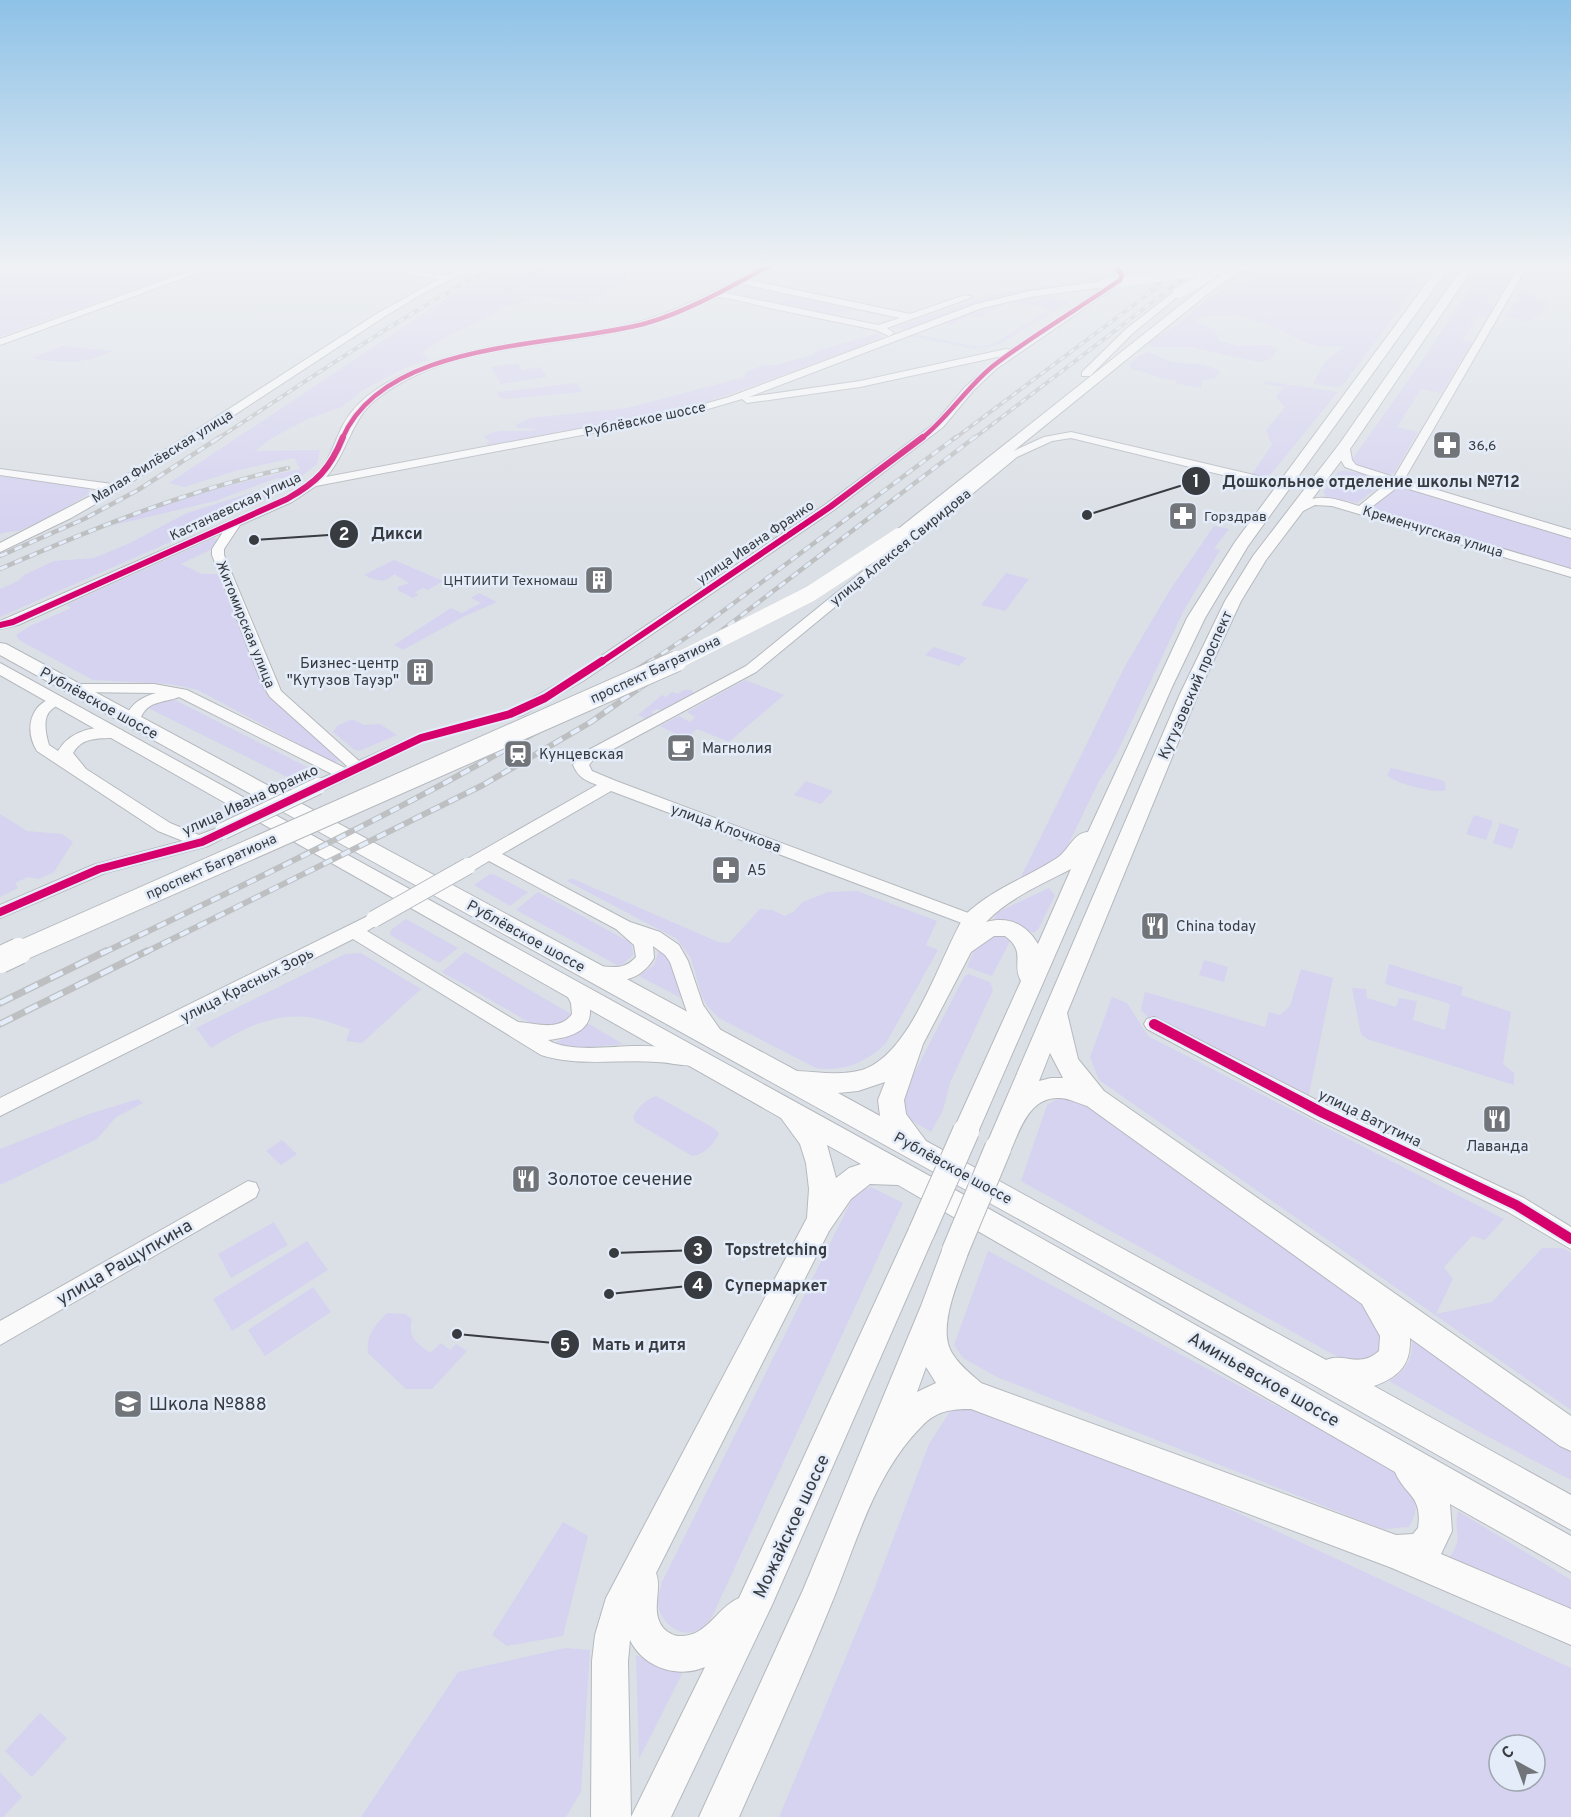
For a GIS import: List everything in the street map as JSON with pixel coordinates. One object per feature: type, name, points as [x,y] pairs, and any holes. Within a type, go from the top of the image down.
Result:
[{"type":"main road","name":"проспект Багратиона","points":[[0,960],[666,665],[829,582],[871,557],[894,534],[1117,350]]},
{"type":"main road","name":"проспект Багратиона","points":[[0,946],[660,660],[820,578],[894,534],[1130,350]]},
{"type":"main road","name":"Кутузовский проспект","points":[[966,1131],[1109,807],[1196,618],[1230,561],[1384,350]]},
{"type":"main road","name":"Кутузовский проспект","points":[[936,1306],[955,1251],[1055,1011],[1220,625],[1259,559],[1345,446],[1411,350]]},
{"type":"main road","name":"Рублёвское шоссе","points":[[0,648],[73,688],[127,729]]},
{"type":"main road","name":"Рублёвское шоссе","points":[[0,668],[56,700],[127,729],[582,981],[702,1061],[956,1204]]},
{"type":"main road","points":[[925,1153],[901,1129],[891,1112],[891,1100],[911,1044],[961,949],[973,921],[987,907],[1009,892],[1067,862],[1109,807]]},
{"type":"main road","points":[[961,949],[975,933],[984,929],[996,927],[1017,932],[1027,940],[1030,949],[1032,964],[1028,990]]},
{"type":"main road","name":"Рублёвское шоссе","points":[[582,981],[719,1042],[1052,1223]]},
{"type":"main road","points":[[1055,1011],[1059,1045],[1066,1063],[1095,1098]]},
{"type":"main road","points":[[785,1079],[815,1084],[864,1080],[891,1067],[911,1044]]},
{"type":"main road","points":[[1013,1112],[1041,1089],[1052,1087],[1076,1090],[1095,1098],[1571,1435]]},
{"type":"main road","points":[[780,1106],[798,1122],[817,1152],[824,1181],[819,1222]]},
{"type":"main road","name":"Можайское шоссе","points":[[651,1817],[760,1593],[966,1131]]},
{"type":"main road","points":[[611,1817],[611,1652],[613,1635],[624,1598],[819,1222],[838,1194],[858,1176],[871,1170],[885,1171],[909,1178]]},
{"type":"main road","name":"Аминьевское шоссе","points":[[956,1204],[1571,1555]]},
{"type":"main road","name":"Аминьевское шоссе","points":[[1052,1223],[1571,1513]]},
{"type":"main road","points":[[1313,1367],[1356,1377],[1373,1375],[1386,1367],[1394,1354],[1397,1339],[1390,1320],[1352,1280]]},
{"type":"main road","points":[[936,1306],[932,1330],[936,1358],[950,1378],[971,1394],[1396,1552],[1571,1627]]},
{"type":"main road","points":[[719,1817],[815,1602],[936,1306]]},
{"type":"main road","points":[[871,1465],[911,1414],[921,1405],[930,1399],[948,1393],[971,1394]]},
{"type":"main road","points":[[1384,1448],[1411,1470],[1428,1489],[1437,1516],[1432,1537],[1420,1549],[1396,1552]]},
{"type":"main road","points":[[1462,1451],[1571,1503]]},
{"type":"main road","points":[[1442,1480],[1571,1568]]},
{"type":"main road","points":[[641,1564],[638,1605],[642,1625],[654,1644],[669,1653],[685,1656],[707,1648],[721,1637],[760,1593]]},
{"type":"street","name":"Малая Филёвская улица","points":[[0,548],[67,515],[114,488],[327,350]]},
{"type":"street","name":"Кастанаевская улица","points":[[0,633],[6,623],[236,522],[314,483],[330,466],[348,426],[364,405],[382,391],[415,373],[490,350]]},
{"type":"street","name":"Рублёвское шоссе","points":[[314,483],[676,414],[733,399],[862,350]]},
{"type":"street","points":[[733,399],[755,400],[860,384],[1017,350]]},
{"type":"street","name":"улица Ивана Франко","points":[[0,912],[99,869],[202,842],[421,738],[518,712],[578,678],[830,507],[939,425],[992,366],[1017,350]]},
{"type":"street","points":[[1086,374],[1108,350]]},
{"type":"street","points":[[1362,509],[1396,481],[1425,437],[1475,350]]},
{"type":"street","name":"улица Алексея Свиридова","points":[[610,784],[585,774],[581,765],[587,757],[752,669],[1013,455],[1027,448],[1055,437],[1071,435],[1284,486]]},
{"type":"street","points":[[1345,446],[1344,459],[1351,467],[1571,534]]},
{"type":"street","points":[[0,472],[114,488]]},
{"type":"street","name":"Кременчугская улица","points":[[1295,510],[1319,500],[1362,509],[1571,573]]},
{"type":"street","name":"Житомирская улица","points":[[236,522],[218,549],[218,555],[269,684],[275,694],[350,770]]},
{"type":"street","points":[[73,688],[154,687],[182,693],[350,770]]},
{"type":"street","points":[[79,770],[65,753],[70,744],[77,739],[93,733],[127,729],[135,711],[148,701],[166,695],[192,699]]},
{"type":"street","points":[[56,700],[43,709],[38,730],[40,743],[50,753],[164,827],[202,842]]},
{"type":"street","points":[[489,854],[610,784]]},
{"type":"street","name":"улица Клочкова","points":[[610,784],[973,921]]},
{"type":"street","points":[[489,854],[622,925],[634,933],[644,946],[645,958],[642,964],[627,974],[582,981],[582,1014],[575,1024],[567,1029],[544,1034],[510,1025]]},
{"type":"street","name":"улица Красных Зорь","points":[[0,1108],[354,931],[489,854]]},
{"type":"street","points":[[622,925],[653,937],[672,950],[679,961],[694,1007],[719,1042]]},
{"type":"street","points":[[354,931],[548,1050],[568,1055],[665,1054],[702,1061]]},
{"type":"street","name":"улица Ватутина","points":[[1154,1024],[1323,1113],[1516,1205],[1571,1239]]},
{"type":"street","name":"улица Ращупкина","points":[[0,1334],[248,1190]]},
{"type":"shaded area","points":[[53,350],[113,351],[73,362],[32,358]]},
{"type":"shaded area","points":[[369,350],[426,350],[422,352],[429,360],[407,367],[383,379],[362,391],[342,407],[308,419],[272,438],[255,451],[320,450],[317,464],[298,479],[277,478],[215,501],[110,526],[133,516],[204,493],[300,469],[294,458],[239,470],[184,487],[169,483]]},
{"type":"shaded area","points":[[852,350],[702,404],[491,446],[485,444],[490,442],[484,437],[490,433],[538,429],[518,428],[516,425],[530,418],[627,408],[745,377],[746,372],[764,365],[776,365],[813,355],[816,351]]},
{"type":"shaded area","points":[[1203,350],[1277,350],[1271,359],[1259,362]]},
{"type":"shaded area","points":[[1340,350],[1369,350],[1343,385],[1337,387],[1313,384],[1325,362]]},
{"type":"shaded area","points":[[1429,350],[1468,350],[1441,393],[1421,389],[1397,427],[1418,432],[1394,473],[1377,474],[1354,465],[1351,461]]},
{"type":"shaded area","points":[[1149,352],[1171,362],[1204,365],[1220,371],[1214,379],[1203,380],[1201,388],[1178,384],[1175,380],[1164,379],[1130,368],[1129,364]]},
{"type":"shaded area","points":[[518,363],[522,370],[540,367],[547,377],[501,384],[491,367]]},
{"type":"shaded area","points":[[1263,381],[1338,392],[1271,474],[1260,477],[1252,474],[1272,445],[1266,430],[1285,407],[1276,398],[1283,387],[1265,384]]},
{"type":"shaded area","points":[[577,383],[582,392],[504,399],[499,397],[497,392]]},
{"type":"shaded area","points":[[1338,472],[1371,476],[1384,483],[1357,503],[1326,497],[1323,492]]},
{"type":"shaded area","points":[[0,475],[88,488],[89,493],[43,520],[18,531],[0,534]]},
{"type":"shaded area","points":[[282,483],[294,483],[270,498],[0,617],[0,589],[18,581],[24,575],[54,561],[94,558],[130,543],[187,513]]},
{"type":"shaded area","points":[[1398,486],[1571,538],[1571,571],[1371,508]]},
{"type":"shaded area","points":[[1214,526],[1229,529],[1214,548],[1220,550],[1184,610],[1117,753],[1099,781],[1068,845],[1060,856],[1019,881],[1125,666],[1170,590]]},
{"type":"shaded area","points":[[214,538],[220,541],[210,550],[181,564],[202,574],[218,574],[264,686],[276,702],[340,760],[334,763],[198,690],[170,684],[93,680],[19,640],[16,635],[30,626],[71,608],[66,605]]},
{"type":"shaded area","points":[[394,560],[443,581],[428,590],[423,588],[415,592],[418,595],[413,598],[399,591],[397,587],[409,583],[394,574],[380,581],[364,575]]},
{"type":"shaded area","points":[[1006,573],[1029,579],[1005,611],[981,605]]},
{"type":"shaded area","points":[[479,593],[497,602],[463,617],[403,650],[394,645],[451,608],[462,613],[481,603],[471,598]]},
{"type":"shaded area","points":[[934,647],[967,658],[959,666],[925,655]]},
{"type":"shaded area","points":[[745,680],[784,695],[729,742],[697,729],[686,739],[660,726],[679,716],[690,722],[695,717],[687,712]]},
{"type":"shaded area","points":[[684,690],[692,690],[694,695],[664,712],[657,709],[651,712],[657,716],[649,721],[638,715],[662,695],[666,697],[672,692],[678,694]]},
{"type":"shaded area","points":[[173,699],[319,773],[298,781],[289,778],[146,707],[149,704]]},
{"type":"shaded area","points":[[352,719],[364,725],[380,724],[397,735],[359,751],[355,750],[333,732],[337,726]]},
{"type":"shaded area","points":[[1391,768],[1438,779],[1445,782],[1446,790],[1424,789],[1397,781],[1387,775]]},
{"type":"shaded area","points":[[806,781],[833,791],[821,804],[794,795]]},
{"type":"shaded area","points":[[0,814],[27,831],[62,834],[73,842],[54,872],[39,879],[28,877],[15,883],[18,888],[0,897]]},
{"type":"shaded area","points":[[1474,815],[1493,821],[1486,840],[1466,834]]},
{"type":"shaded area","points":[[1500,823],[1519,829],[1512,849],[1493,843]]},
{"type":"shaded area","points":[[490,874],[528,892],[510,906],[474,885]]},
{"type":"shaded area","points":[[571,878],[718,942],[729,943],[760,909],[772,910],[785,916],[803,902],[828,892],[857,891],[937,921],[926,945],[938,950],[886,1043],[870,1056],[854,1064],[836,1069],[816,1068],[719,1018],[702,997],[691,958],[677,939],[567,881]]},
{"type":"shaded area","points":[[1049,888],[1055,895],[1038,930],[1034,933],[1019,926],[997,923],[993,920],[998,912]]},
{"type":"shaded area","points":[[538,892],[626,940],[632,944],[633,955],[623,964],[617,965],[516,910]]},
{"type":"shaded area","points":[[406,919],[458,948],[439,963],[390,935],[391,930]]},
{"type":"shaded area","points":[[1003,933],[1011,939],[992,976],[967,967],[973,952],[982,940]]},
{"type":"shaded area","points":[[659,950],[669,959],[681,998],[639,976],[654,965]]},
{"type":"shaded area","points":[[465,952],[571,1014],[557,1026],[539,1028],[442,972]]},
{"type":"shaded area","points":[[361,953],[421,989],[362,1043],[346,1041],[350,1029],[309,1017],[295,1016],[269,1020],[246,1029],[211,1048],[196,1028],[345,954]]},
{"type":"shaded area","points":[[1204,960],[1228,967],[1224,982],[1199,975]]},
{"type":"shaded area","points":[[1389,964],[1463,987],[1461,995],[1511,1012],[1503,1064],[1514,1073],[1514,1085],[1367,1039],[1361,1034],[1352,988],[1366,989],[1367,998],[1396,1007],[1399,998],[1417,1001],[1413,1020],[1445,1030],[1450,1004],[1385,984]]},
{"type":"shaded area","points":[[1301,969],[1333,978],[1307,1104],[1154,1024],[1141,1010],[1145,992],[1265,1027],[1269,1012],[1280,1015],[1290,1006]]},
{"type":"shaded area","points":[[968,974],[990,982],[993,990],[950,1083],[943,1110],[931,1132],[907,1118],[901,1099],[964,977]]},
{"type":"shaded area","points":[[1112,997],[1127,1003],[1148,1036],[1504,1219],[1485,1240],[1472,1236],[1444,1267],[1453,1279],[1436,1314],[1492,1302],[1542,1248],[1563,1248],[1571,1253],[1571,1410],[1099,1080],[1090,1057]]},
{"type":"shaded area","points":[[587,1023],[623,1044],[566,1049],[554,1043],[578,1032]]},
{"type":"shaded area","points":[[656,1096],[714,1128],[719,1133],[715,1141],[705,1151],[692,1156],[635,1122],[633,1117],[637,1110]]},
{"type":"shaded area","points":[[1059,1098],[1070,1098],[1088,1105],[1374,1309],[1388,1342],[1375,1361],[1346,1360],[1336,1356],[1021,1181],[1047,1105]]},
{"type":"shaded area","points":[[138,1099],[143,1103],[116,1117],[97,1139],[0,1185],[0,1149],[89,1114]]},
{"type":"shaded area","points":[[282,1140],[297,1154],[281,1165],[266,1151]]},
{"type":"shaded area","points":[[871,1187],[903,1203],[712,1617],[702,1628],[694,1632],[687,1633],[672,1628],[659,1609],[658,1599],[662,1582],[855,1193]]},
{"type":"shaded area","points":[[274,1222],[288,1245],[231,1278],[218,1254]]},
{"type":"shaded area","points":[[307,1241],[328,1270],[232,1331],[213,1299]]},
{"type":"shaded area","points":[[988,1251],[1403,1474],[1411,1488],[1416,1506],[1409,1527],[1384,1529],[1367,1523],[997,1377],[963,1358],[954,1345]]},
{"type":"shaded area","points":[[313,1287],[331,1312],[265,1356],[248,1330]]},
{"type":"shaded area","points":[[387,1313],[405,1314],[412,1319],[411,1331],[414,1339],[430,1353],[441,1343],[450,1350],[456,1344],[467,1351],[432,1389],[406,1389],[368,1353],[368,1341],[372,1331]]},
{"type":"shaded area","points":[[1412,1336],[1571,1441],[1571,1480],[1389,1381],[1408,1363],[1412,1350]]},
{"type":"shaded area","points":[[970,1397],[1070,1435],[1571,1668],[1571,1817],[779,1817],[873,1592],[929,1444],[949,1413]]},
{"type":"shaded area","points":[[1458,1511],[1571,1580],[1571,1614],[1445,1563],[1452,1554],[1457,1541]]},
{"type":"shaded area","points":[[563,1522],[588,1536],[563,1636],[507,1646],[492,1635]]},
{"type":"shaded area","points":[[565,1648],[590,1650],[581,1792],[566,1817],[361,1817],[458,1672]]},
{"type":"shaded area","points":[[636,1655],[669,1671],[684,1670],[639,1759]]},
{"type":"shaded area","points":[[40,1713],[67,1738],[32,1777],[5,1751]]},
{"type":"shaded area","points":[[0,1772],[22,1797],[3,1817],[0,1817]]},
{"type":"railway","points":[[217,439],[354,350]]},
{"type":"railway","points":[[954,439],[1074,350]]},
{"type":"railway","points":[[973,439],[1090,350]]},
{"type":"railway","points":[[0,556],[84,519],[138,490],[220,437]]},
{"type":"railway","points":[[651,661],[699,629],[956,437]]},
{"type":"railway","points":[[676,663],[975,437]]},
{"type":"railway","points":[[0,569],[142,511],[214,487],[288,468]]},
{"type":"railway","points":[[103,953],[313,851],[451,780],[585,703],[651,661]]},
{"type":"railway","points":[[144,953],[483,785],[591,722],[678,661]]},
{"type":"railway","points":[[0,1003],[106,951]]},
{"type":"railway","points":[[0,1024],[147,951]]},
{"type":"cycle path","points":[[0,625],[13,622],[301,492],[326,471],[348,426],[360,408],[385,388],[440,363],[489,350]]},
{"type":"cycle path","points":[[0,912],[99,869],[202,842],[421,738],[510,714],[545,698],[666,620],[830,507],[939,425],[969,389],[992,367],[1017,350]]},
{"type":"cycle path","points":[[1154,1024],[1323,1113],[1516,1205],[1571,1239]]},
{"type":"place","name":"36,6","points":[[1447,445]]},
{"type":"place","name":"Дошкольное отделение школы №712","points":[[1087,515]]},
{"type":"place","name":"Горздрав","points":[[1183,516]]},
{"type":"place","name":"Дикси","points":[[254,540]]},
{"type":"place","name":"ЦНТИИТИ Техномаш","points":[[599,580]]},
{"type":"place","name":"Бизнес-центр \"Кутузов Тауэр\"","points":[[420,672]]},
{"type":"place","name":"Магнолия","points":[[681,748]]},
{"type":"place","name":"Кунцевская","points":[[518,754]]},
{"type":"place","name":"А5","points":[[726,870]]},
{"type":"place","name":"China today","points":[[1155,926]]},
{"type":"place","name":"Лаванда","points":[[1497,1119]]},
{"type":"place","name":"Золотое сечение","points":[[526,1179]]},
{"type":"place","name":"Topstretching","points":[[614,1253]]},
{"type":"place","name":"Супермаркет","points":[[609,1294]]},
{"type":"place","name":"Мать и дитя","points":[[457,1334]]},
{"type":"place","name":"Школа №888","points":[[128,1404]]}]
